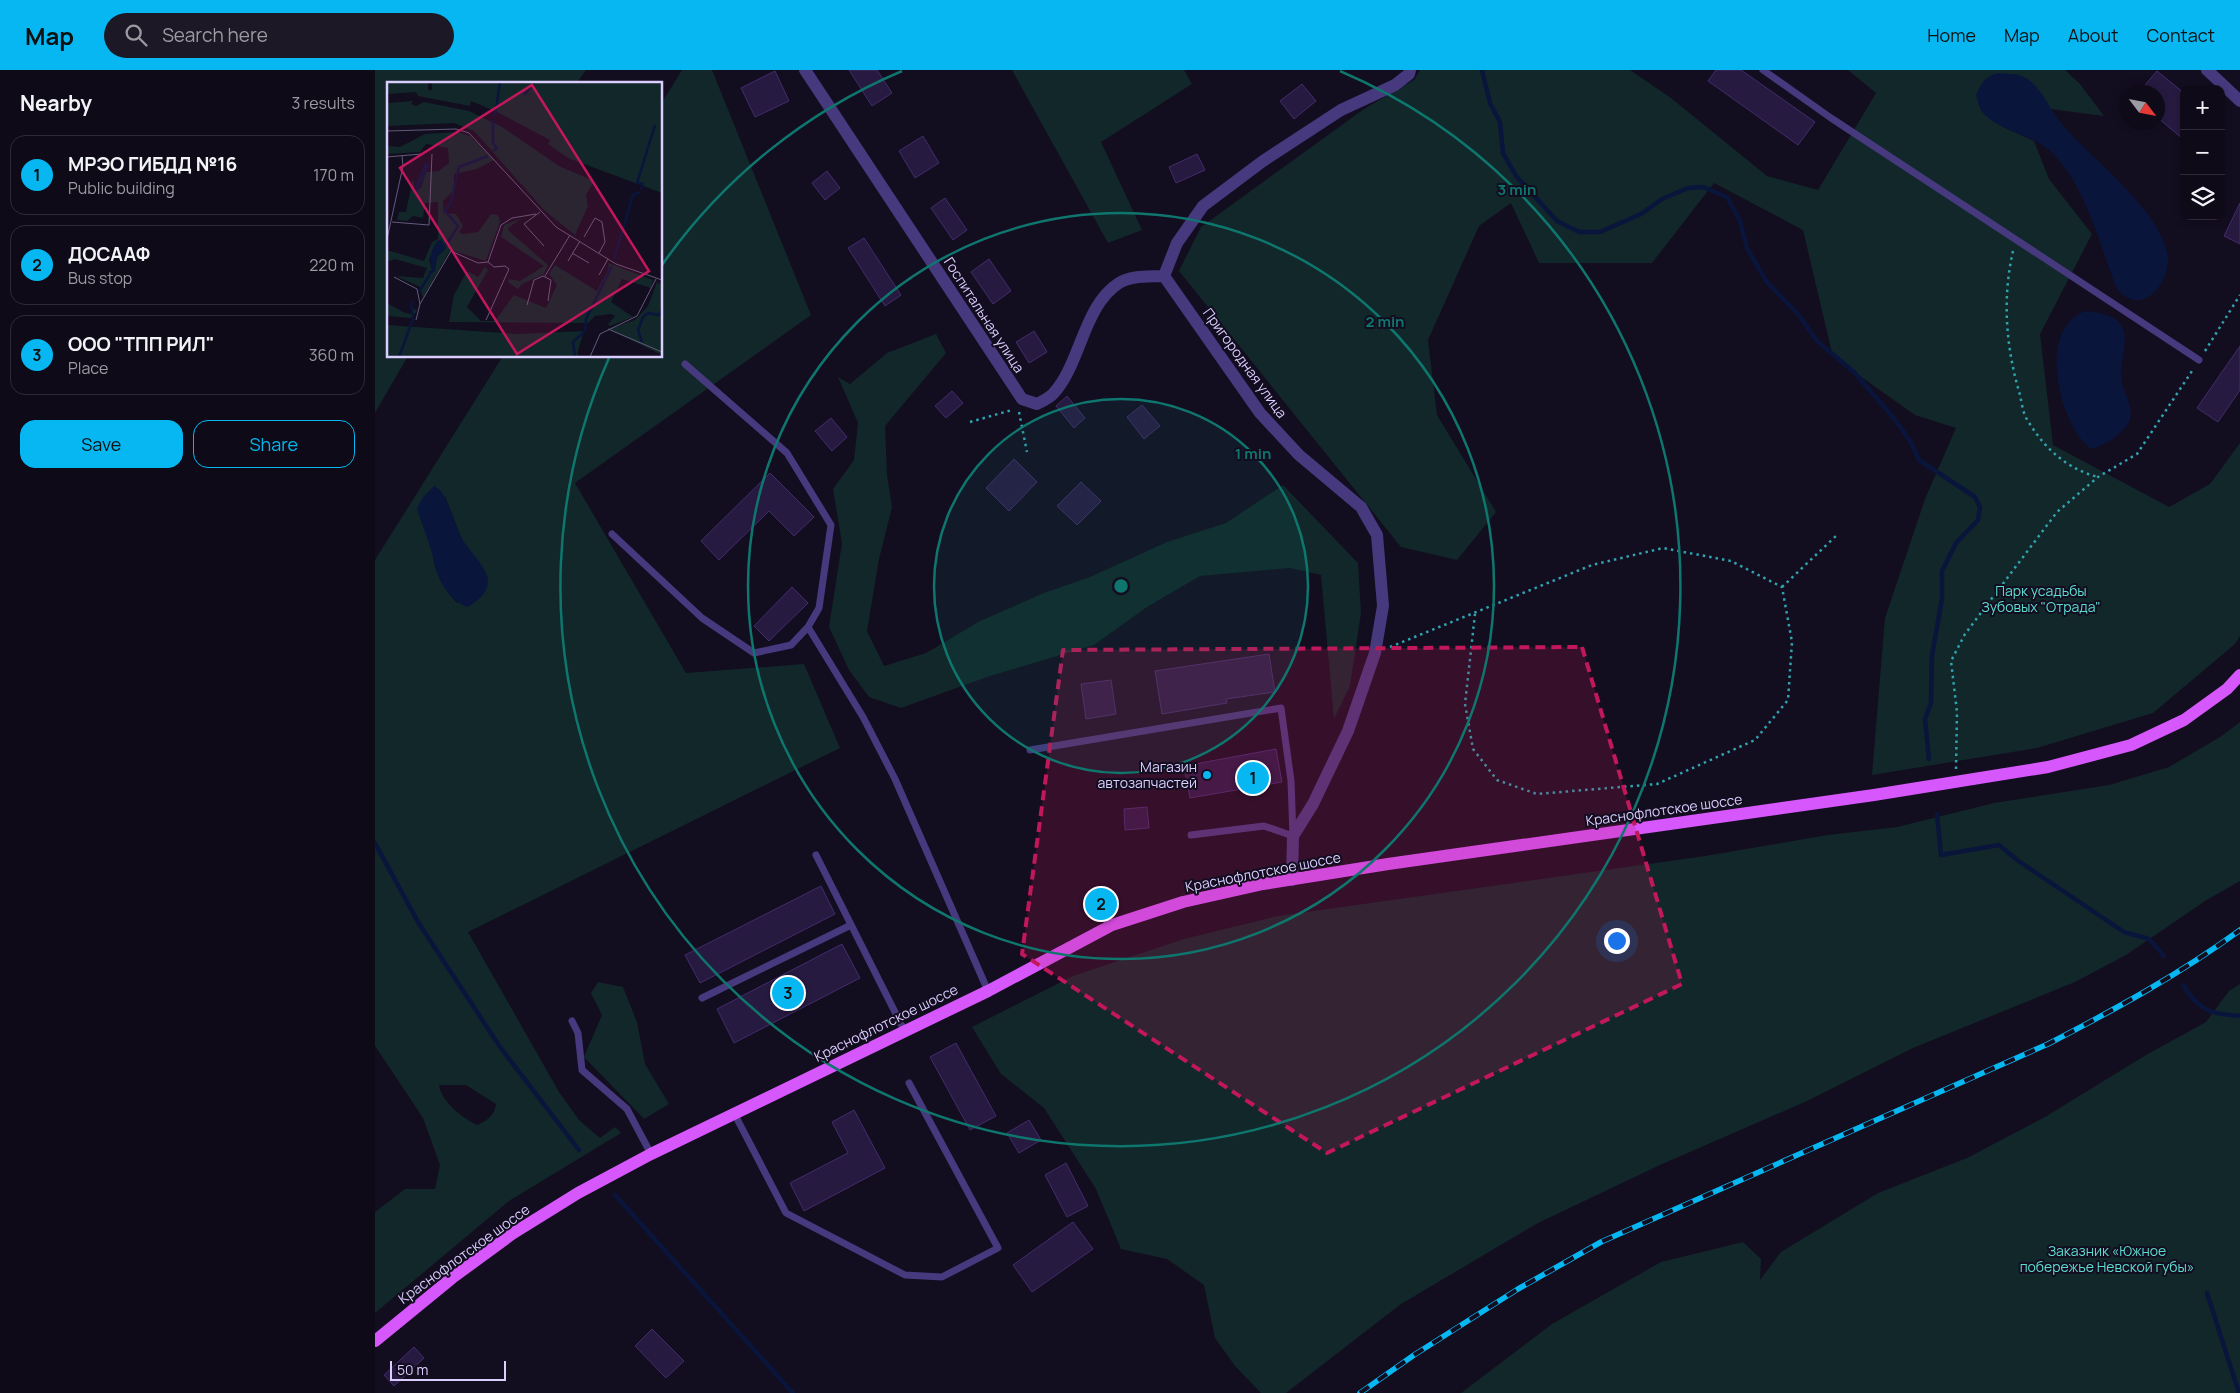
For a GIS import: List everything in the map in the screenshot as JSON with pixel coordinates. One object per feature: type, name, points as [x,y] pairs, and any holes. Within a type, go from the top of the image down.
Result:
[{"type":"main road","name":"Краснофлотское шоссе","points":[[375,1340],[452,1278],[512,1234],[578,1193],[733,1113],[988,990],[1112,925],[1183,902],[1292,880],[1957,783],[2048,767],[2131,745],[2184,720],[2227,689],[2240,675]]},
{"type":"street","name":"Госпитальная улица","points":[[805,70],[1022,399],[1037,404],[1052,396],[1062,383],[1103,296],[1120,282],[1138,277],[1164,276]]},
{"type":"street","points":[[1164,276],[1177,242],[1203,206],[1263,161],[1341,110],[1395,85],[1409,74],[1410,70]]},
{"type":"street","points":[[2207,70],[2240,101]]},
{"type":"street","name":"Пригородная улица","points":[[1164,276],[1260,413],[1299,455],[1361,507],[1377,535],[1383,606],[1375,653],[1348,731],[1313,804],[1293,836]]},
{"type":"street","points":[[1292,880],[1293,836]]},
{"type":"lane","points":[[1763,70],[1831,118],[2199,360]]},
{"type":"lane","points":[[613,534],[702,618],[753,653],[791,645],[808,627],[819,608],[831,525],[787,453],[685,364]]},
{"type":"lane","points":[[808,627],[863,717],[895,779],[988,990]]},
{"type":"lane","points":[[1030,750],[1281,708],[1291,780],[1293,836],[1264,826],[1191,835]]},
{"type":"lane","points":[[816,855],[904,1030]]},
{"type":"lane","points":[[702,998],[851,925]]},
{"type":"lane","points":[[572,1021],[578,1033],[582,1070],[627,1110],[651,1154]]},
{"type":"lane","points":[[733,1113],[785,1213],[905,1275],[942,1276],[998,1248],[909,1082]]},
{"type":"path","points":[[2016,239],[2011,261],[2005,315],[2014,375],[2026,419],[2043,444],[2064,461],[2080,472],[2098,476]]},
{"type":"path","points":[[1957,783],[1955,756],[1957,712],[1951,661],[1965,634],[2057,512],[2098,476],[2137,454],[2240,295]]},
{"type":"path","points":[[970,422],[1007,410],[1019,410],[1027,452]]},
{"type":"path","points":[[1782,587],[1837,535]]},
{"type":"path","points":[[1375,653],[1593,565],[1663,548],[1731,561],[1782,587]]},
{"type":"path","points":[[1475,614],[1465,704],[1473,749],[1497,780],[1537,794],[1657,784],[1755,740],[1788,700],[1792,642],[1782,587]]},
{"type":"highlighted area","points":[[1582,647],[1682,984],[1327,1153],[1022,954],[1063,650]]},
{"type":"green space","points":[[375,70],[586,70],[577,82],[387,82],[387,358],[407,358],[375,413]]},
{"type":"green space","points":[[682,70],[712,70],[811,315],[575,483],[686,673],[804,664],[840,748],[468,932],[559,1092],[579,1120],[600,1138],[615,1127],[621,1133],[509,1201],[375,1313],[375,1212],[405,1189],[435,1189],[440,1165],[423,1118],[375,1046],[375,560],[502,358],[663,358],[663,101]],"holes":[[[445,496],[462,540],[484,570],[457,603],[438,576],[434,564],[434,540]],[[439,1085],[466,1085],[496,1104],[492,1115],[477,1125],[465,1118],[448,1103]]]},
{"type":"green space","points":[[1012,70],[1184,70],[1192,84],[1101,142],[1142,230],[1108,243]]},
{"type":"green space","name":"Парк усадьбы Зубовых \"Отрада\"","points":[[1420,70],[1630,70],[1671,98],[1767,176],[1818,190],[1876,93],[1848,70],[2065,70],[2080,84],[2104,116],[2050,109],[2041,93],[2001,126],[2034,141],[2049,179],[2092,234],[2040,334],[2053,445],[2169,507],[2210,484],[2240,443],[2240,636],[2235,644],[2153,713],[2037,748],[1872,775],[1885,618],[1925,499],[1956,428],[1915,415],[1833,357],[1803,230],[1714,183],[1652,263],[1539,263],[1511,203],[1479,226],[1428,340],[1437,415],[1496,512],[1457,560],[1401,547],[1179,271],[1201,227],[1364,109],[1414,80]]},
{"type":"green space","points":[[936,334],[946,353],[885,426],[887,475],[892,507],[879,559],[867,631],[884,666],[926,653],[980,621],[1044,593],[1090,577],[1167,542],[1226,523],[1283,485],[1358,563],[1361,613],[1350,686],[1334,719],[1321,575],[1290,568],[1200,576],[1147,607],[1094,645],[990,676],[901,708],[869,697],[849,670],[829,627],[842,543],[833,489],[854,460],[858,423],[838,377],[850,384],[887,353]]},
{"type":"green space","points":[[2240,722],[2240,881],[2205,901],[2126,955],[2075,982],[1913,1048],[1807,1101],[1660,1165],[1538,1223],[1401,1304],[1286,1393],[1261,1393],[1235,1366],[1215,1338],[1204,1285],[1167,1259],[1121,1249],[1096,1189],[1044,1108],[1001,1074],[972,1027],[1073,976],[1184,939],[1278,916],[1705,856],[1828,835],[1897,827],[1994,803],[2109,785],[2169,767],[2220,737]]},
{"type":"green space","points":[[598,982],[623,987],[637,1022],[645,1064],[669,1104],[644,1119],[584,1057],[602,1015],[591,993]]},
{"type":"green space","name":"Заказник «Южное побережье Невской губы»","points":[[2240,984],[2240,1393],[1461,1393],[1552,1324],[1661,1262],[1743,1242],[1761,1259],[1760,1280],[1781,1252],[1878,1193],[1967,1158],[2045,1117],[2146,1055],[2206,1022],[2229,991]]},
{"type":"water","points":[[1998,73],[2021,76],[2036,86],[2062,124],[2122,185],[2151,218],[2161,235],[2167,252],[2168,263],[2161,285],[2145,299],[2135,300],[2126,297],[2116,287],[2083,199],[2064,167],[2052,153],[2036,142],[1999,125],[1982,111],[1976,95],[1989,76]]},
{"type":"water","points":[[2086,311],[2114,318],[2124,331],[2125,343],[2121,375],[2131,414],[2128,424],[2119,434],[2108,442],[2091,449],[2079,437],[2069,419],[2057,377],[2057,355],[2061,336],[2071,320]]},
{"type":"water","points":[[434,486],[443,495],[462,539],[487,576],[488,585],[484,593],[478,600],[467,607],[459,603],[447,592],[439,578],[417,508],[424,496]]},
{"type":"building","points":[[849,70],[877,70],[892,93],[872,106]]},
{"type":"building","points":[[1716,70],[1741,70],[1815,122],[1798,145],[1708,81]]},
{"type":"building","points":[[775,71],[789,101],[755,117],[741,88]]},
{"type":"building","points":[[2157,71],[2180,90],[2180,137],[2165,124],[2165,85],[2145,85]]},
{"type":"building","points":[[1302,84],[1316,101],[1294,119],[1280,101]]},
{"type":"building","points":[[923,136],[939,163],[915,178],[899,151]]},
{"type":"building","points":[[1197,154],[1205,170],[1176,183],[1169,167]]},
{"type":"building","points":[[827,171],[840,188],[825,200],[812,183]]},
{"type":"building","points":[[945,198],[967,230],[953,240],[931,208]]},
{"type":"building","points":[[2240,203],[2240,244],[2224,236]]},
{"type":"building","points":[[864,238],[901,295],[885,306],[848,248]]},
{"type":"building","points":[[989,259],[1011,291],[993,304],[971,272]]},
{"type":"building","points":[[1034,331],[1047,352],[1029,363],[1016,342]]},
{"type":"building","points":[[2240,346],[2240,390],[2218,422],[2197,408]]},
{"type":"building","points":[[952,391],[963,403],[946,418],[935,406]]},
{"type":"building","points":[[1067,396],[1085,418],[1074,428],[1056,406]]},
{"type":"building","points":[[1142,405],[1160,426],[1144,439],[1127,417]]},
{"type":"building","points":[[831,418],[847,437],[832,451],[815,431]]},
{"type":"building","points":[[1014,459],[1037,482],[1009,511],[986,488]]},
{"type":"building","points":[[770,473],[814,517],[794,536],[769,511],[719,560],[701,541]]},
{"type":"building","points":[[1081,482],[1101,501],[1077,525],[1057,506]]},
{"type":"building","points":[[792,587],[808,603],[769,641],[754,626]]},
{"type":"building","points":[[1269,654],[1275,692],[1226,699],[1227,703],[1162,714],[1155,671]]},
{"type":"building","points":[[1111,680],[1116,714],[1086,719],[1081,684]]},
{"type":"building","points":[[1276,749],[1282,782],[1190,798],[1184,766]]},
{"type":"building","points":[[1147,807],[1149,828],[1125,830],[1124,809]]},
{"type":"building","points":[[821,886],[835,914],[700,983],[685,955]]},
{"type":"building","points":[[842,944],[860,978],[734,1043],[717,1009]]},
{"type":"building","points":[[956,1043],[996,1116],[970,1130],[930,1057]]},
{"type":"building","points":[[854,1110],[885,1168],[804,1211],[790,1183],[848,1153],[832,1122]]},
{"type":"building","points":[[1029,1120],[1041,1140],[1019,1153],[1007,1133]]},
{"type":"building","points":[[1066,1163],[1088,1206],[1067,1217],[1045,1175]]},
{"type":"building","points":[[1073,1222],[1093,1249],[1032,1292],[1013,1265]]},
{"type":"building","points":[[652,1329],[684,1361],[666,1378],[635,1346]]},
{"type":"building","points":[[414,1347],[424,1358],[394,1386],[384,1375]]},
{"type":"waterway","points":[[1482,70],[1490,103],[1500,122],[1503,153],[1516,176],[1557,221],[1579,232],[1600,232],[1641,214],[1662,199],[1688,188],[1703,187],[1727,197],[1740,221],[1747,248],[1766,281],[1797,313],[1818,342],[1854,372],[1892,416],[1911,442],[1919,460],[1975,497],[1980,507],[1978,520],[1956,543],[1942,571],[1942,599],[1932,655],[1931,703],[1925,719],[1929,759]]},
{"type":"waterway","points":[[1937,814],[1941,855],[1999,845],[2017,860],[2124,932],[2149,939],[2164,956]]},
{"type":"waterway","points":[[375,843],[418,922],[500,1047],[579,1150]]},
{"type":"waterway","points":[[2183,985],[2195,1001],[2207,1010],[2240,1016]]},
{"type":"waterway","points":[[615,1195],[793,1393]]},
{"type":"waterway","points":[[2207,1293],[2239,1393]]},
{"type":"railway","points":[[1360,1393],[1414,1355],[1518,1289],[1601,1242],[2048,1044],[2146,991],[2194,962],[2240,930]]},
{"type":"place","name":"Магазин автозапчастей","points":[[1207,775]]},
{"type":"place","name":"МРЭО ГИБДД №16","points":[[1253,778]]},
{"type":"place","name":"ДОСААФ","points":[[1101,904]]},
{"type":"place","name":"ООО \"ТПП РИЛ\"","points":[[788,993]]}]
